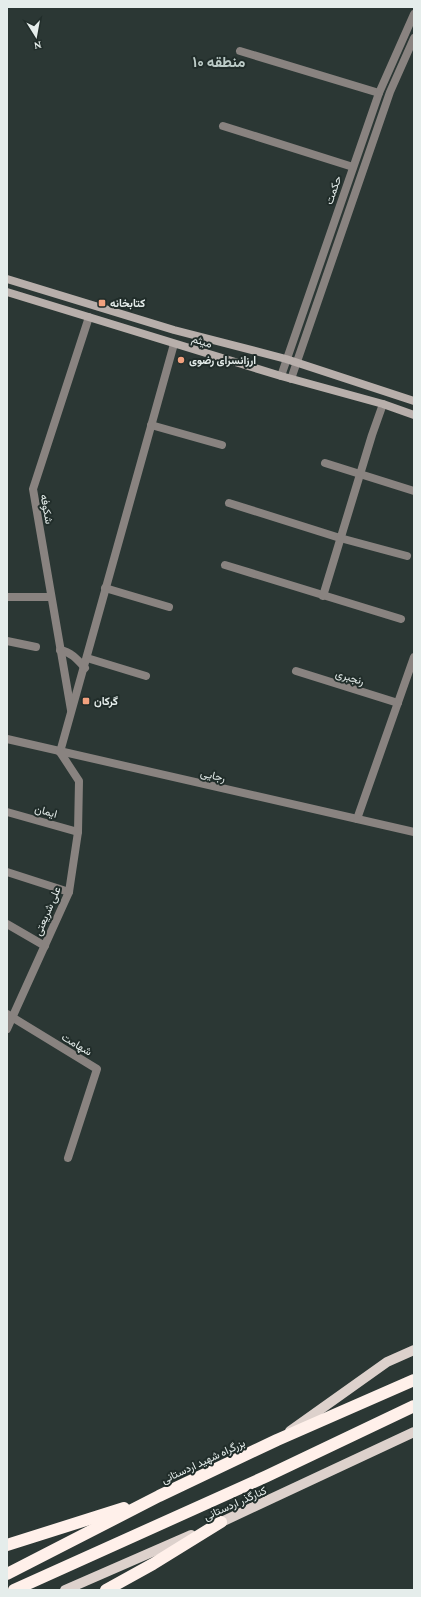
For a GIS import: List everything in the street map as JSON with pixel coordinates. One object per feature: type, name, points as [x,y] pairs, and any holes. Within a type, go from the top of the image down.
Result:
[{"type":"highway","name":"بزرگراه شهید اردستانی","points":[[7,1574],[159,1496],[277,1440],[414,1380]]},
{"type":"highway","points":[[14,1590],[267,1476],[414,1406]]},
{"type":"highway","points":[[7,1545],[159,1496]]},
{"type":"highway","points":[[106,1590],[153,1564],[222,1522]]},
{"type":"main road","name":"میثم","points":[[7,279],[174,330],[286,359],[414,401]]},
{"type":"main road","name":"میثم","points":[[7,292],[291,379],[383,404],[414,415]]},
{"type":"main road","points":[[277,1440],[387,1362],[414,1350]]},
{"type":"main road","name":"کنارگذر اردستانی","points":[[64,1590],[222,1522],[414,1432]]},
{"type":"street","name":"حکمت","points":[[281,376],[379,93],[414,14]]},
{"type":"street","name":"حکمت","points":[[291,379],[390,92],[414,38]]},
{"type":"street","points":[[240,51],[379,93]]},
{"type":"street","points":[[223,126],[353,167]]},
{"type":"street","name":"شکوفه","points":[[71,711],[33,489],[89,317]]},
{"type":"street","points":[[60,752],[85,668],[105,588],[174,344]]},
{"type":"street","points":[[323,596],[372,434],[383,404]]},
{"type":"street","points":[[151,425],[222,445]]},
{"type":"street","points":[[325,463],[414,491]]},
{"type":"street","points":[[229,503],[340,538],[407,556]]},
{"type":"street","points":[[225,565],[401,619]]},
{"type":"street","points":[[105,588],[169,607]]},
{"type":"street","points":[[7,599],[52,597]]},
{"type":"street","points":[[7,641],[36,647]]},
{"type":"street","points":[[60,650],[66,651],[73,655],[85,668]]},
{"type":"street","points":[[357,819],[414,657]]},
{"type":"street","points":[[87,658],[146,676]]},
{"type":"street","name":"رنجبری","points":[[296,671],[398,703]]},
{"type":"street","name":"رجایی","points":[[7,739],[414,832]]},
{"type":"street","name":"علی شریعتی","points":[[7,1030],[10,1016],[45,946],[69,892],[78,832],[79,781],[60,752]]},
{"type":"street","name":"ایمان","points":[[7,812],[78,832]]},
{"type":"street","points":[[7,872],[69,892]]},
{"type":"street","points":[[7,924],[45,946]]},
{"type":"street","name":"شهامت","points":[[10,1016],[97,1069],[68,1158]]},
{"type":"place","name":"کتابخانه","points":[[102,303]]},
{"type":"place","name":"ارزانسرای رضوی","points":[[181,360]]},
{"type":"place","name":"گرکان","points":[[86,701]]},
{"type":"district","name":"منطقه ۱۰","points":[[219,62]]}]
